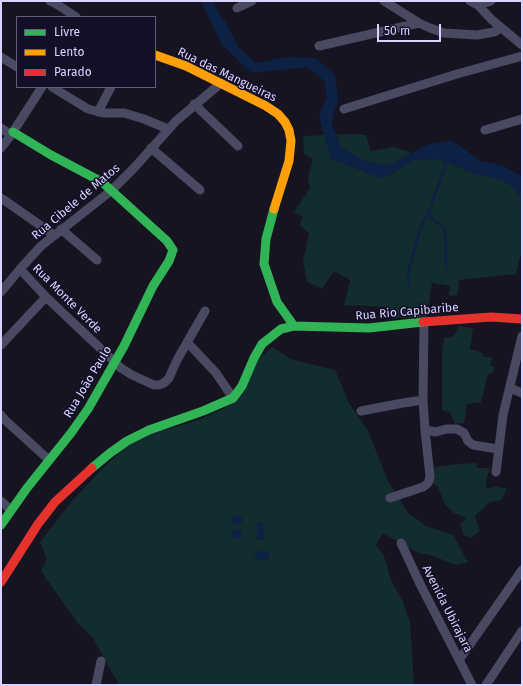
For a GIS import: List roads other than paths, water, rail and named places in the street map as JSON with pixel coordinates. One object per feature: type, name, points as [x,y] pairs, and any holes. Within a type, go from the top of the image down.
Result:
[{"type":"street","points":[[50,1],[74,16]]},
{"type":"street","points":[[237,8],[252,1]]},
{"type":"street","points":[[384,1],[419,23],[444,33],[477,35],[488,34],[501,28]]},
{"type":"street","points":[[474,3],[491,1]]},
{"type":"street","points":[[474,3],[522,45]]},
{"type":"street","points":[[318,46],[419,23]]},
{"type":"street","name":"Rua das Mangueiras","points":[[156,55],[186,66],[266,106],[278,114],[285,122],[291,141],[289,161],[266,239],[264,264],[278,302],[294,326]]},
{"type":"street","points":[[344,108],[476,68],[522,56]]},
{"type":"street","points":[[1,57],[16,65]]},
{"type":"street","name":"Rua Cibele de Matos","points":[[1,292],[41,246],[112,190],[134,168],[168,129],[194,104],[221,83]]},
{"type":"street","points":[[1,148],[41,88]]},
{"type":"street","points":[[54,88],[88,109],[98,112],[124,113],[168,129]]},
{"type":"street","points":[[98,112],[110,88]]},
{"type":"street","points":[[194,104],[238,146]]},
{"type":"street","points":[[485,130],[522,119]]},
{"type":"street","points":[[1,128],[102,182],[112,190]]},
{"type":"street","points":[[151,148],[200,190]]},
{"type":"street","name":"Rua João Paulo","points":[[1,525],[27,488],[71,433],[88,409],[124,346],[153,286],[172,255],[172,246],[112,190]]},
{"type":"street","points":[[1,198],[58,232],[97,260]]},
{"type":"street","name":"Rua Monte Verde","points":[[20,269],[46,297],[120,368],[154,385],[164,383],[169,378],[187,342]]},
{"type":"street","points":[[1,345],[46,297]]},
{"type":"street","points":[[205,311],[187,342],[216,373],[233,398]]},
{"type":"street","name":"Rua Rio Capibaribe","points":[[294,326],[351,329],[491,317],[522,319]]},
{"type":"street","points":[[390,498],[427,484],[430,476],[423,400],[424,322]]},
{"type":"street","points":[[1,582],[55,502],[110,453],[149,430],[203,411],[233,398],[244,381],[262,344],[281,329],[294,326]]},
{"type":"street","points":[[496,472],[503,415],[522,336]]},
{"type":"street","points":[[510,388],[522,393]]},
{"type":"street","points":[[361,411],[423,400]]},
{"type":"street","points":[[1,416],[50,460]]},
{"type":"street","points":[[425,430],[436,432],[446,429],[456,429],[464,433],[468,441],[473,445],[498,449]]},
{"type":"street","points":[[1,501],[11,510]]},
{"type":"street","name":"Avenida Ubirajara","points":[[401,543],[472,685]]},
{"type":"street","points":[[459,660],[522,570]]},
{"type":"street","points":[[486,685],[522,631]]},
{"type":"street","points":[[96,685],[101,661]]},
{"type":"water","points":[[201,1],[214,1],[219,15],[225,21],[239,48],[256,63],[287,57],[316,58],[335,75],[338,101],[332,124],[341,147],[367,162],[389,165],[427,145],[451,140],[481,161],[502,165],[521,176],[522,198],[509,184],[491,177],[475,174],[438,159],[415,160],[382,179],[331,159],[319,116],[327,96],[324,81],[308,67],[252,73],[222,45]]},
{"type":"water","points":[[235,515],[239,515],[241,516],[241,524],[235,525],[232,522],[232,518]]},
{"type":"water","points":[[257,522],[263,522],[264,540],[257,540]]},
{"type":"water","points":[[237,529],[242,534],[237,539],[232,534]]},
{"type":"water","points":[[259,551],[268,551],[269,559],[262,561],[257,560],[254,554]]},
{"type":"waterway","points":[[409,286],[408,273],[420,229],[428,213],[444,170],[445,159]]},
{"type":"waterway","points":[[428,213],[433,220],[444,227],[446,242],[446,269]]}]
